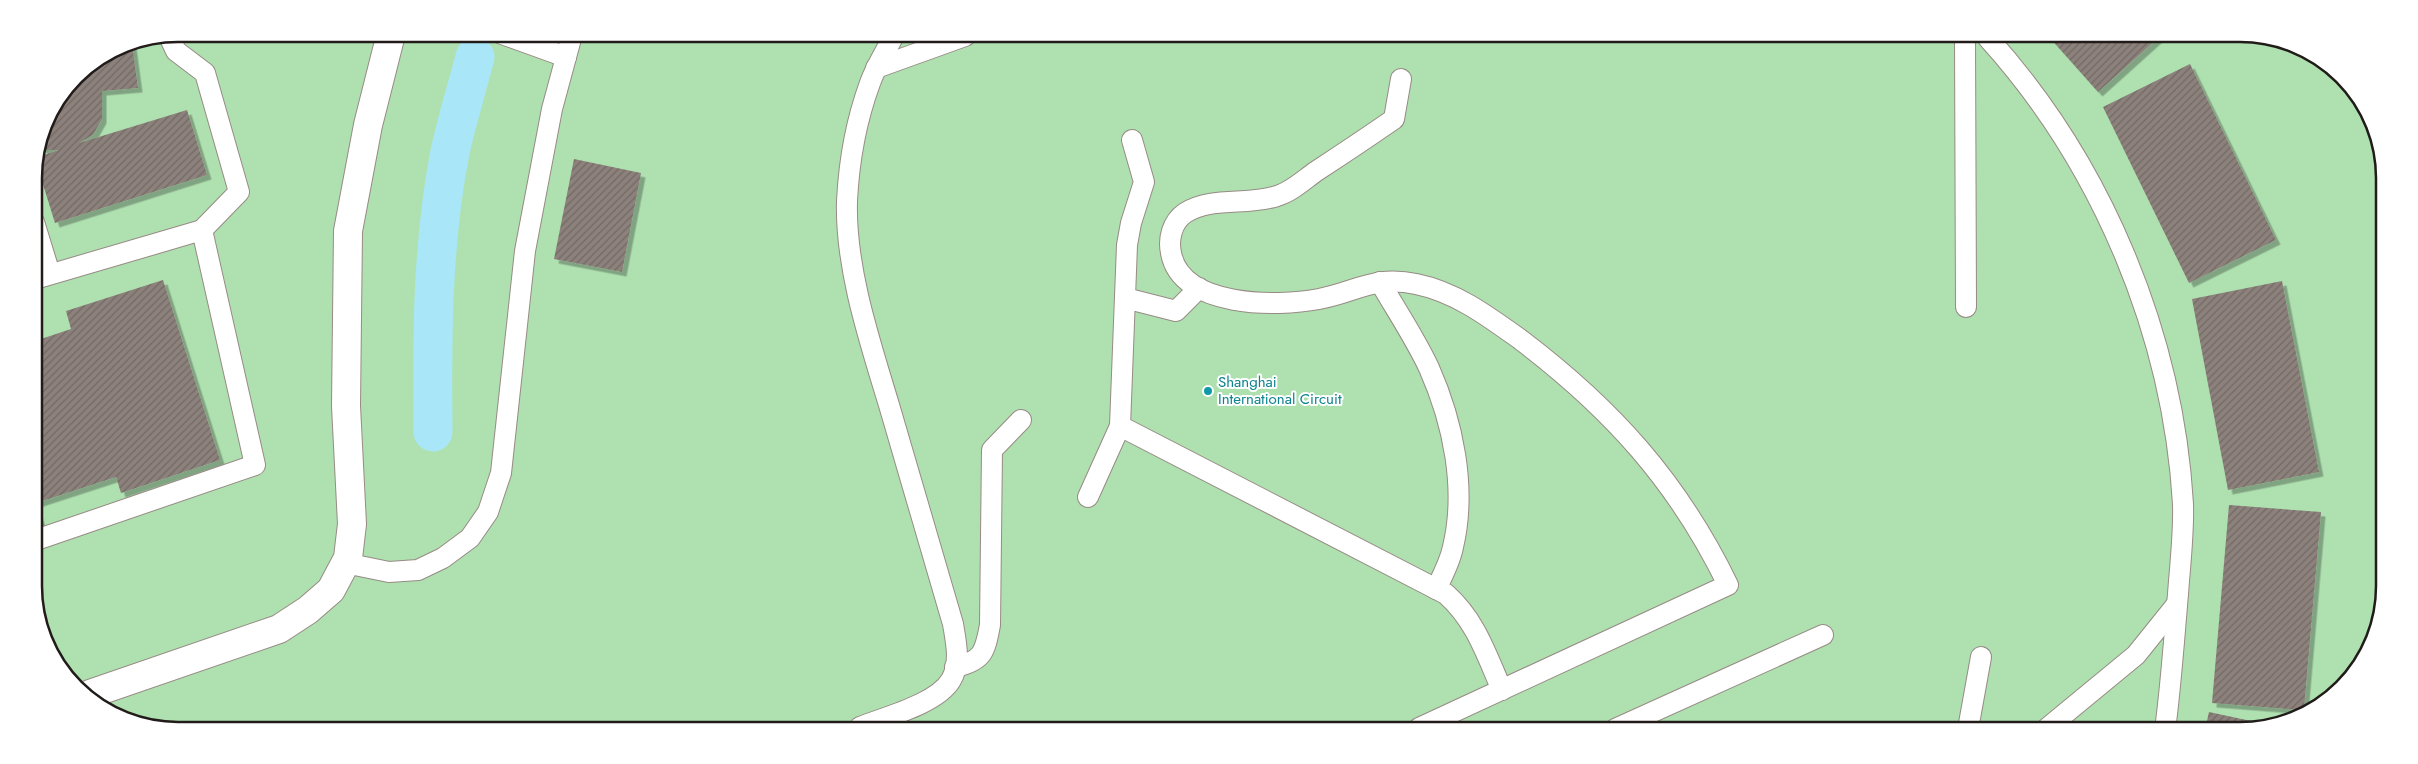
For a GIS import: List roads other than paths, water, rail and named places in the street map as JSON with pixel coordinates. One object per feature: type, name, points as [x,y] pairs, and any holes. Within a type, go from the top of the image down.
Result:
[{"type":"street","points":[[95,692],[278,629],[308,610],[331,590],[348,558],[352,524],[346,406],[348,232],[368,125],[389,42]]},
{"type":"lane","points":[[524,42],[566,57]]},
{"type":"lane","points":[[345,563],[389,572],[418,570],[444,558],[470,538],[488,512],[501,473],[525,251],[552,109],[570,42]]},
{"type":"lane","points":[[873,722],[930,698],[942,691],[951,680],[955,667],[957,648],[953,624],[872,348],[857,288],[849,240],[847,204],[850,165],[858,124],[870,81],[890,42]]},
{"type":"lane","points":[[876,68],[948,42]]},
{"type":"lane","points":[[1966,42],[1966,307]]},
{"type":"lane","points":[[1992,42],[2043,107],[2080,163],[2114,233],[2143,304],[2162,364],[2177,440],[2183,506],[2174,660],[2166,721]]},
{"type":"lane","points":[[43,277],[202,230],[239,192],[206,74],[176,51],[172,43]]},
{"type":"lane","points":[[1400,79],[1394,119],[1281,195],[1258,201],[1200,207],[1180,218],[1173,228],[1169,241],[1176,269],[1199,288],[1233,300],[1285,304],[1321,299],[1380,282],[1400,281],[1419,284],[1446,293],[1484,313],[1561,370],[1602,408],[1642,450],[1674,491],[1716,560],[1728,585],[1433,721]]},
{"type":"lane","points":[[1088,497],[1120,426],[1127,245],[1131,223],[1144,182],[1132,140]]},
{"type":"lane","points":[[42,538],[255,465],[202,230]]},
{"type":"lane","points":[[1380,282],[1428,367],[1441,402],[1453,446],[1458,498],[1454,545],[1436,589]]},
{"type":"lane","points":[[1125,298],[1176,311],[1199,288]]},
{"type":"lane","points":[[955,667],[973,663],[981,655],[986,645],[990,625],[992,450],[1021,420]]},
{"type":"lane","points":[[1120,426],[1436,589],[1461,607],[1472,622],[1502,690]]},
{"type":"lane","points":[[2056,721],[2136,655],[2177,604]]},
{"type":"lane","points":[[1632,721],[1823,635]]},
{"type":"lane","points":[[1969,721],[1981,657]]},
{"type":"waterway","points":[[433,432],[433,326],[436,256],[450,152],[475,57]]},
{"type":"place","name":"Shanghai International Circuit","points":[[1208,391]]}]
